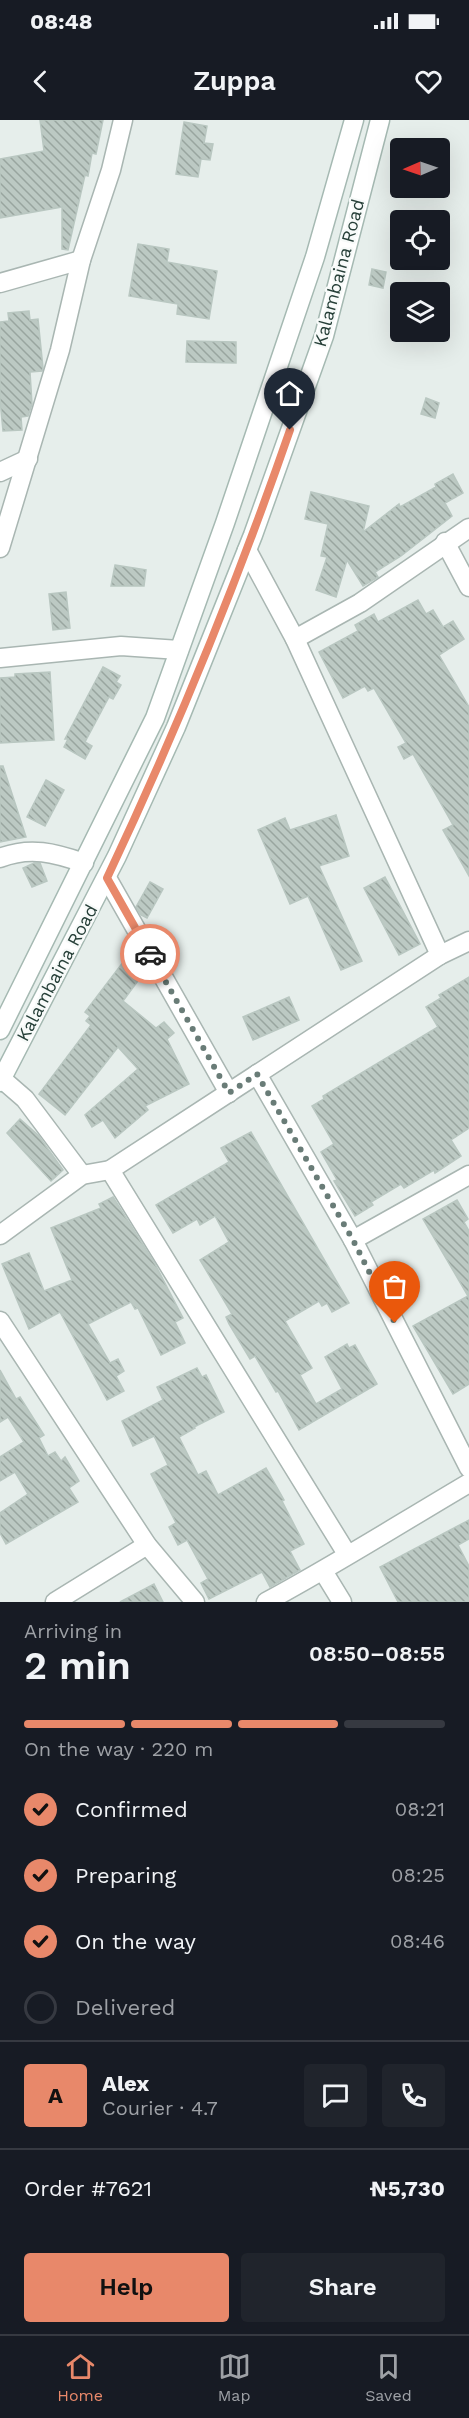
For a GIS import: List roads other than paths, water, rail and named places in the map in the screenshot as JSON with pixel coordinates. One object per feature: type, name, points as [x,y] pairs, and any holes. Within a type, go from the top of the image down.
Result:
[{"type":"street","points":[[0,548],[60,350],[81,260],[111,170],[123,120]]},
{"type":"street","name":"Kalambaina Road","points":[[0,1030],[155,718],[225,523],[315,257],[354,120]]},
{"type":"street","name":"Kalambaina Road","points":[[1,1081],[107,878],[176,728],[247,550],[324,336],[380,120]]},
{"type":"street","points":[[0,283],[81,260]]},
{"type":"street","points":[[0,472],[28,459]]},
{"type":"street","points":[[295,639],[360,603],[413,568],[445,542],[469,528]]},
{"type":"street","points":[[445,542],[469,587]]},
{"type":"street","points":[[247,550],[295,639],[440,955]]},
{"type":"street","points":[[0,658],[121,646],[179,650]]},
{"type":"street","points":[[0,858],[10,854],[50,851],[84,863]]},
{"type":"street","points":[[107,878],[229,1093]]},
{"type":"street","points":[[0,1235],[82,1174],[110,1170],[440,955],[469,941]]},
{"type":"street","points":[[257,1074],[353,1240],[469,1468]]},
{"type":"street","points":[[1,1081],[25,1100],[82,1174]]},
{"type":"street","points":[[110,1170],[347,1554]]},
{"type":"street","points":[[353,1240],[469,1175]]},
{"type":"street","points":[[0,1321],[147,1545],[195,1602]]},
{"type":"street","points":[[266,1602],[323,1571],[347,1554],[469,1483]]},
{"type":"street","points":[[55,1602],[147,1545]]},
{"type":"street","points":[[323,1571],[342,1602]]}]
